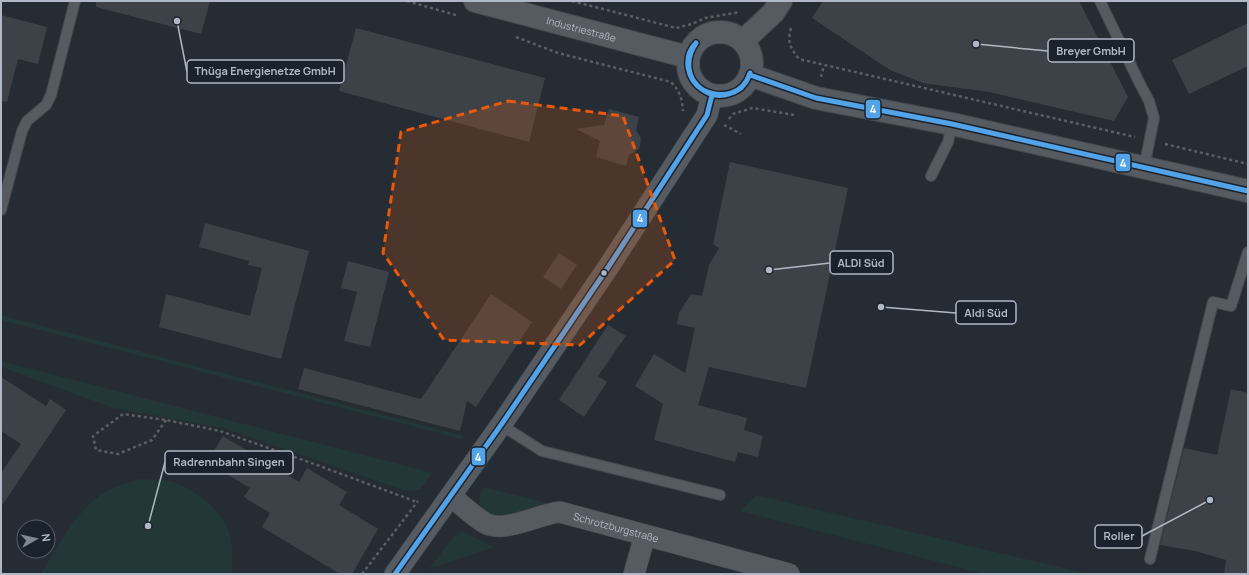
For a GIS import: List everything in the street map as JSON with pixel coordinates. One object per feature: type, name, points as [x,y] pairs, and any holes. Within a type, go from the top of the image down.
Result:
[{"type":"street","points":[[743,41],[773,13],[781,1]]},
{"type":"street","name":"Industriestraße","points":[[482,2],[688,57]]},
{"type":"street","points":[[713,32],[724,32],[734,35],[743,41],[752,57],[752,66],[746,83],[740,90],[723,96],[712,95],[698,88],[692,80],[689,72],[688,57],[695,44],[703,36],[713,32]]},
{"type":"street","points":[[750,75],[816,98],[952,124],[1248,191]]},
{"type":"street","points":[[396,574],[501,425],[609,266],[707,115],[712,95]]},
{"type":"street","name":"Schrotzburgstraße","points":[[451,496],[486,523],[495,526],[506,526],[549,513],[560,512],[789,574]]},
{"type":"street","points":[[634,574],[645,535]]},
{"type":"lane","points":[[1,210],[22,131],[27,121],[46,106],[51,94],[76,1]]},
{"type":"lane","points":[[1100,1],[1149,100],[1154,118],[1144,168]]},
{"type":"lane","points":[[931,176],[948,142],[952,124]]},
{"type":"lane","points":[[1150,559],[1213,302],[1231,306],[1248,252]]},
{"type":"lane","points":[[501,425],[542,451],[720,495]]},
{"type":"path","points":[[572,1],[676,28],[692,24],[705,18],[744,11]]},
{"type":"path","points":[[792,25],[788,38],[791,48],[799,59],[1248,164]]},
{"type":"path","points":[[638,74],[671,82],[678,88],[682,99]]},
{"type":"path","points":[[724,125],[741,134]]},
{"type":"path","points":[[166,420],[152,440],[118,454],[96,450],[93,436],[123,414],[166,420],[220,431],[317,465],[417,502],[437,516]]},
{"type":"path","points":[[362,574],[417,502]]},
{"type":"highlighted area","points":[[508,101],[623,116],[675,260],[580,345],[444,340],[383,253],[401,132]]},
{"type":"shaded area","points":[[1,315],[464,436],[462,439],[1,320]]},
{"type":"shaded area","points":[[1,361],[433,473],[420,489],[406,491],[223,428],[113,408],[1,367]]},
{"type":"shaded area","points":[[140,479],[165,480],[189,489],[205,500],[219,514],[228,529],[231,540],[232,574],[41,574],[50,559],[56,559],[56,548],[76,519],[94,500],[105,492]]},
{"type":"shaded area","points":[[484,487],[548,503],[522,512],[502,517],[494,517],[482,509],[479,501]]},
{"type":"shaded area","points":[[756,495],[1089,574],[985,574],[740,511]]},
{"type":"shaded area","points":[[460,533],[466,533],[494,547],[429,569],[454,536]]},
{"type":"building","points":[[96,1],[210,1],[201,34],[96,7]]},
{"type":"building","points":[[823,1],[1079,1],[1128,97],[1114,121],[989,92],[923,83],[890,70],[812,18]]},
{"type":"building","points":[[1,15],[47,27],[38,64],[18,59],[7,102],[1,101]]},
{"type":"building","points":[[1248,23],[1248,66],[1189,94],[1172,60]]},
{"type":"building","points":[[356,28],[545,78],[529,142],[339,91]]},
{"type":"building","points":[[609,109],[639,117],[636,130],[641,138],[639,149],[629,155],[626,166],[596,157],[600,141],[576,129],[604,125]]},
{"type":"building","points":[[730,162],[848,188],[806,388],[709,367],[698,405],[747,418],[744,430],[763,436],[758,457],[738,452],[735,462],[654,440],[663,404],[635,386],[654,354],[685,373],[695,328],[677,324],[679,313],[691,294],[702,296],[709,265],[719,248],[713,244]]},
{"type":"building","points":[[205,223],[309,251],[281,359],[159,327],[166,294],[250,316],[262,268],[248,265],[249,261],[199,247]]},
{"type":"building","points":[[559,253],[577,265],[561,289],[543,277]]},
{"type":"building","points":[[348,261],[389,272],[370,347],[344,341],[357,292],[341,288]]},
{"type":"building","points":[[491,294],[532,322],[476,407],[467,401],[460,431],[298,389],[304,368],[421,399]]},
{"type":"building","points":[[608,325],[626,336],[598,376],[607,382],[584,417],[559,400]]},
{"type":"building","points":[[1,377],[46,406],[50,399],[66,410],[1,507],[1,473],[21,444],[1,431]]},
{"type":"building","points":[[1231,389],[1248,393],[1248,574],[1224,574],[1226,560],[1195,551],[1160,545],[1184,448],[1217,455]]},
{"type":"building","points":[[223,436],[299,482],[307,468],[347,492],[339,505],[378,529],[352,574],[340,574],[262,527],[270,513],[244,497],[250,488],[207,462]]},
{"type":"transit line","name":"4","points":[[696,43],[690,56],[690,75],[697,85],[703,90]]},
{"type":"transit line","name":"4","points":[[696,43],[689,55],[688,68],[693,80],[703,90]]},
{"type":"transit line","name":"4","points":[[703,90],[717,94],[731,93],[742,86],[750,73]]},
{"type":"transit line","name":"4","points":[[750,75],[816,98],[952,124],[1248,191]]},
{"type":"transit line","name":"4","points":[[703,90],[713,95],[727,95],[741,88]]},
{"type":"transit line","name":"4","points":[[395,574],[501,425],[609,266],[707,115],[712,95]]},
{"type":"place","name":"Thüga Energienetze GmbH","points":[[177,21]]},
{"type":"place","name":"Breyer GmbH","points":[[976,44]]},
{"type":"place","name":"ALDI Süd","points":[[769,270]]},
{"type":"place","name":"Aldi Süd","points":[[881,307]]},
{"type":"place","name":"Roller","points":[[1210,500]]},
{"type":"place","name":"Radrennbahn Singen","points":[[148,526]]}]
